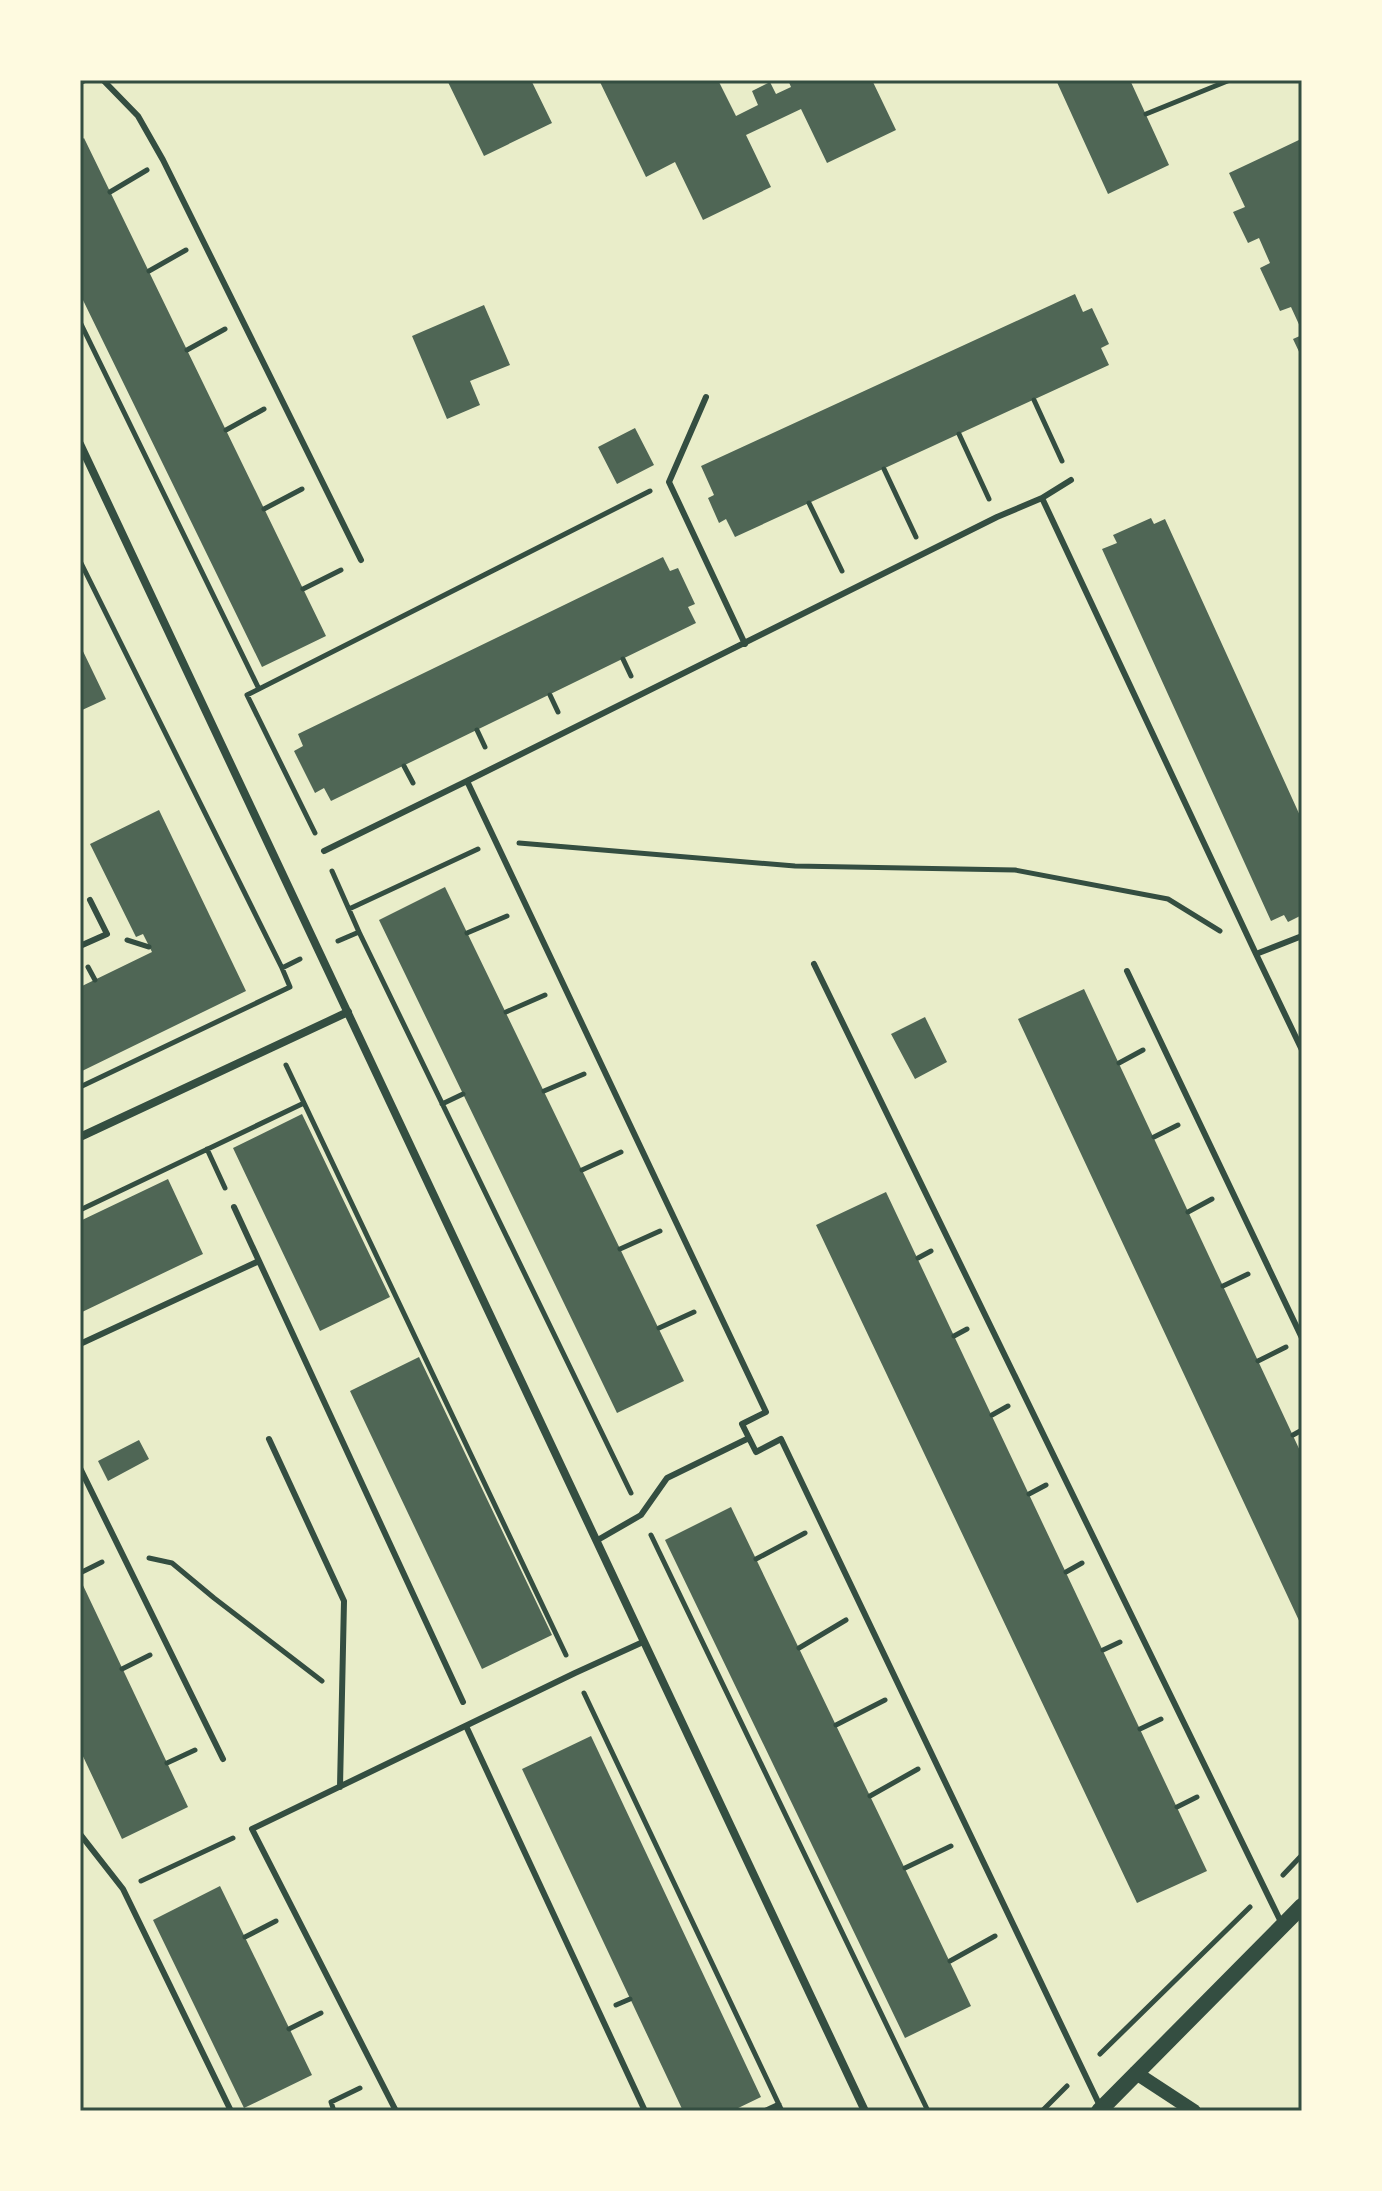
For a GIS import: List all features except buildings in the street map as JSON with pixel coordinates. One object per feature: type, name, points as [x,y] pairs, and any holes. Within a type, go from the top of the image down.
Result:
[{"type":"main road","points":[[1100,2110],[1302,1906]]},
{"type":"street","points":[[80,444],[865,2111]]},
{"type":"street","points":[[80,1137],[348,1012]]},
{"type":"street","points":[[1136,2073],[1194,2111]]},
{"type":"lane","points":[[103,80],[138,116],[163,160],[361,560]]},
{"type":"lane","points":[[706,397],[669,482],[745,644]]},
{"type":"lane","points":[[324,851],[997,517],[1042,498],[1071,480]]},
{"type":"lane","points":[[1042,498],[1302,1050]]},
{"type":"lane","points":[[467,781],[766,1412],[742,1424],[756,1452],[781,1439],[1100,2110]]},
{"type":"lane","points":[[80,946],[107,934],[90,900]]},
{"type":"lane","points":[[1256,954],[1302,936]]},
{"type":"lane","points":[[814,964],[1283,1925]]},
{"type":"lane","points":[[1127,971],[1302,1338]]},
{"type":"lane","points":[[234,1207],[463,1702]]},
{"type":"lane","points":[[80,1344],[259,1261]]},
{"type":"lane","points":[[596,1541],[641,1515],[667,1478],[749,1438]]},
{"type":"lane","points":[[269,1439],[344,1601],[340,1787]]},
{"type":"lane","points":[[80,1468],[223,1759]]},
{"type":"lane","points":[[396,2111],[252,1829],[643,1642]]},
{"type":"lane","points":[[466,1726],[645,2111]]},
{"type":"lane","points":[[80,1834],[123,1889],[231,2111]]},
{"type":"path","points":[[1146,114],[1230,80]]},
{"type":"path","points":[[110,192],[163,160]]},
{"type":"path","points":[[149,271],[202,240]]},
{"type":"path","points":[[187,350],[242,320]]},
{"type":"path","points":[[80,322],[259,689]]},
{"type":"path","points":[[226,430],[281,400]]},
{"type":"path","points":[[1034,400],[1071,480]]},
{"type":"path","points":[[959,434],[997,517]]},
{"type":"path","points":[[884,469],[924,554]]},
{"type":"path","points":[[264,509],[321,480]]},
{"type":"path","points":[[669,482],[247,695],[349,909],[496,841],[795,866],[1015,870],[1168,899],[1256,954]]},
{"type":"path","points":[[809,503],[851,591]]},
{"type":"path","points":[[303,589],[361,560]]},
{"type":"path","points":[[80,561],[290,987],[80,1087]]},
{"type":"path","points":[[467,933],[527,908]]},
{"type":"path","points":[[506,1012],[564,987]]},
{"type":"path","points":[[277,1046],[782,2111]]},
{"type":"path","points":[[544,1091],[602,1066]]},
{"type":"path","points":[[442,1104],[463,1094]]},
{"type":"path","points":[[80,1210],[304,1103]]},
{"type":"path","points":[[582,1170],[639,1144]]},
{"type":"path","points":[[207,1149],[234,1207]]},
{"type":"path","points":[[620,1249],[676,1224]]},
{"type":"path","points":[[659,1328],[713,1302]]},
{"type":"path","points":[[1293,1435],[1302,1430]]},
{"type":"path","points":[[756,1559],[821,1524]]},
{"type":"path","points":[[122,1552],[172,1563],[342,1696]]},
{"type":"path","points":[[799,1648],[863,1611]]},
{"type":"path","points":[[836,1725],[901,1691]]},
{"type":"path","points":[[167,1763],[214,1740]]},
{"type":"path","points":[[870,1796],[933,1760]]},
{"type":"path","points":[[123,1889],[252,1829]]},
{"type":"path","points":[[905,1868],[970,1836]]},
{"type":"path","points":[[1042,2111],[1302,1855]]},
{"type":"path","points":[[245,1937],[294,1912]]},
{"type":"path","points":[[950,1961],[1013,1927]]},
{"type":"path","points":[[289,2029],[340,2003]]},
{"type":"path","points":[[334,2111],[331,2102],[378,2078]]},
{"type":"path","points":[[764,2111],[779,2104]]}]
